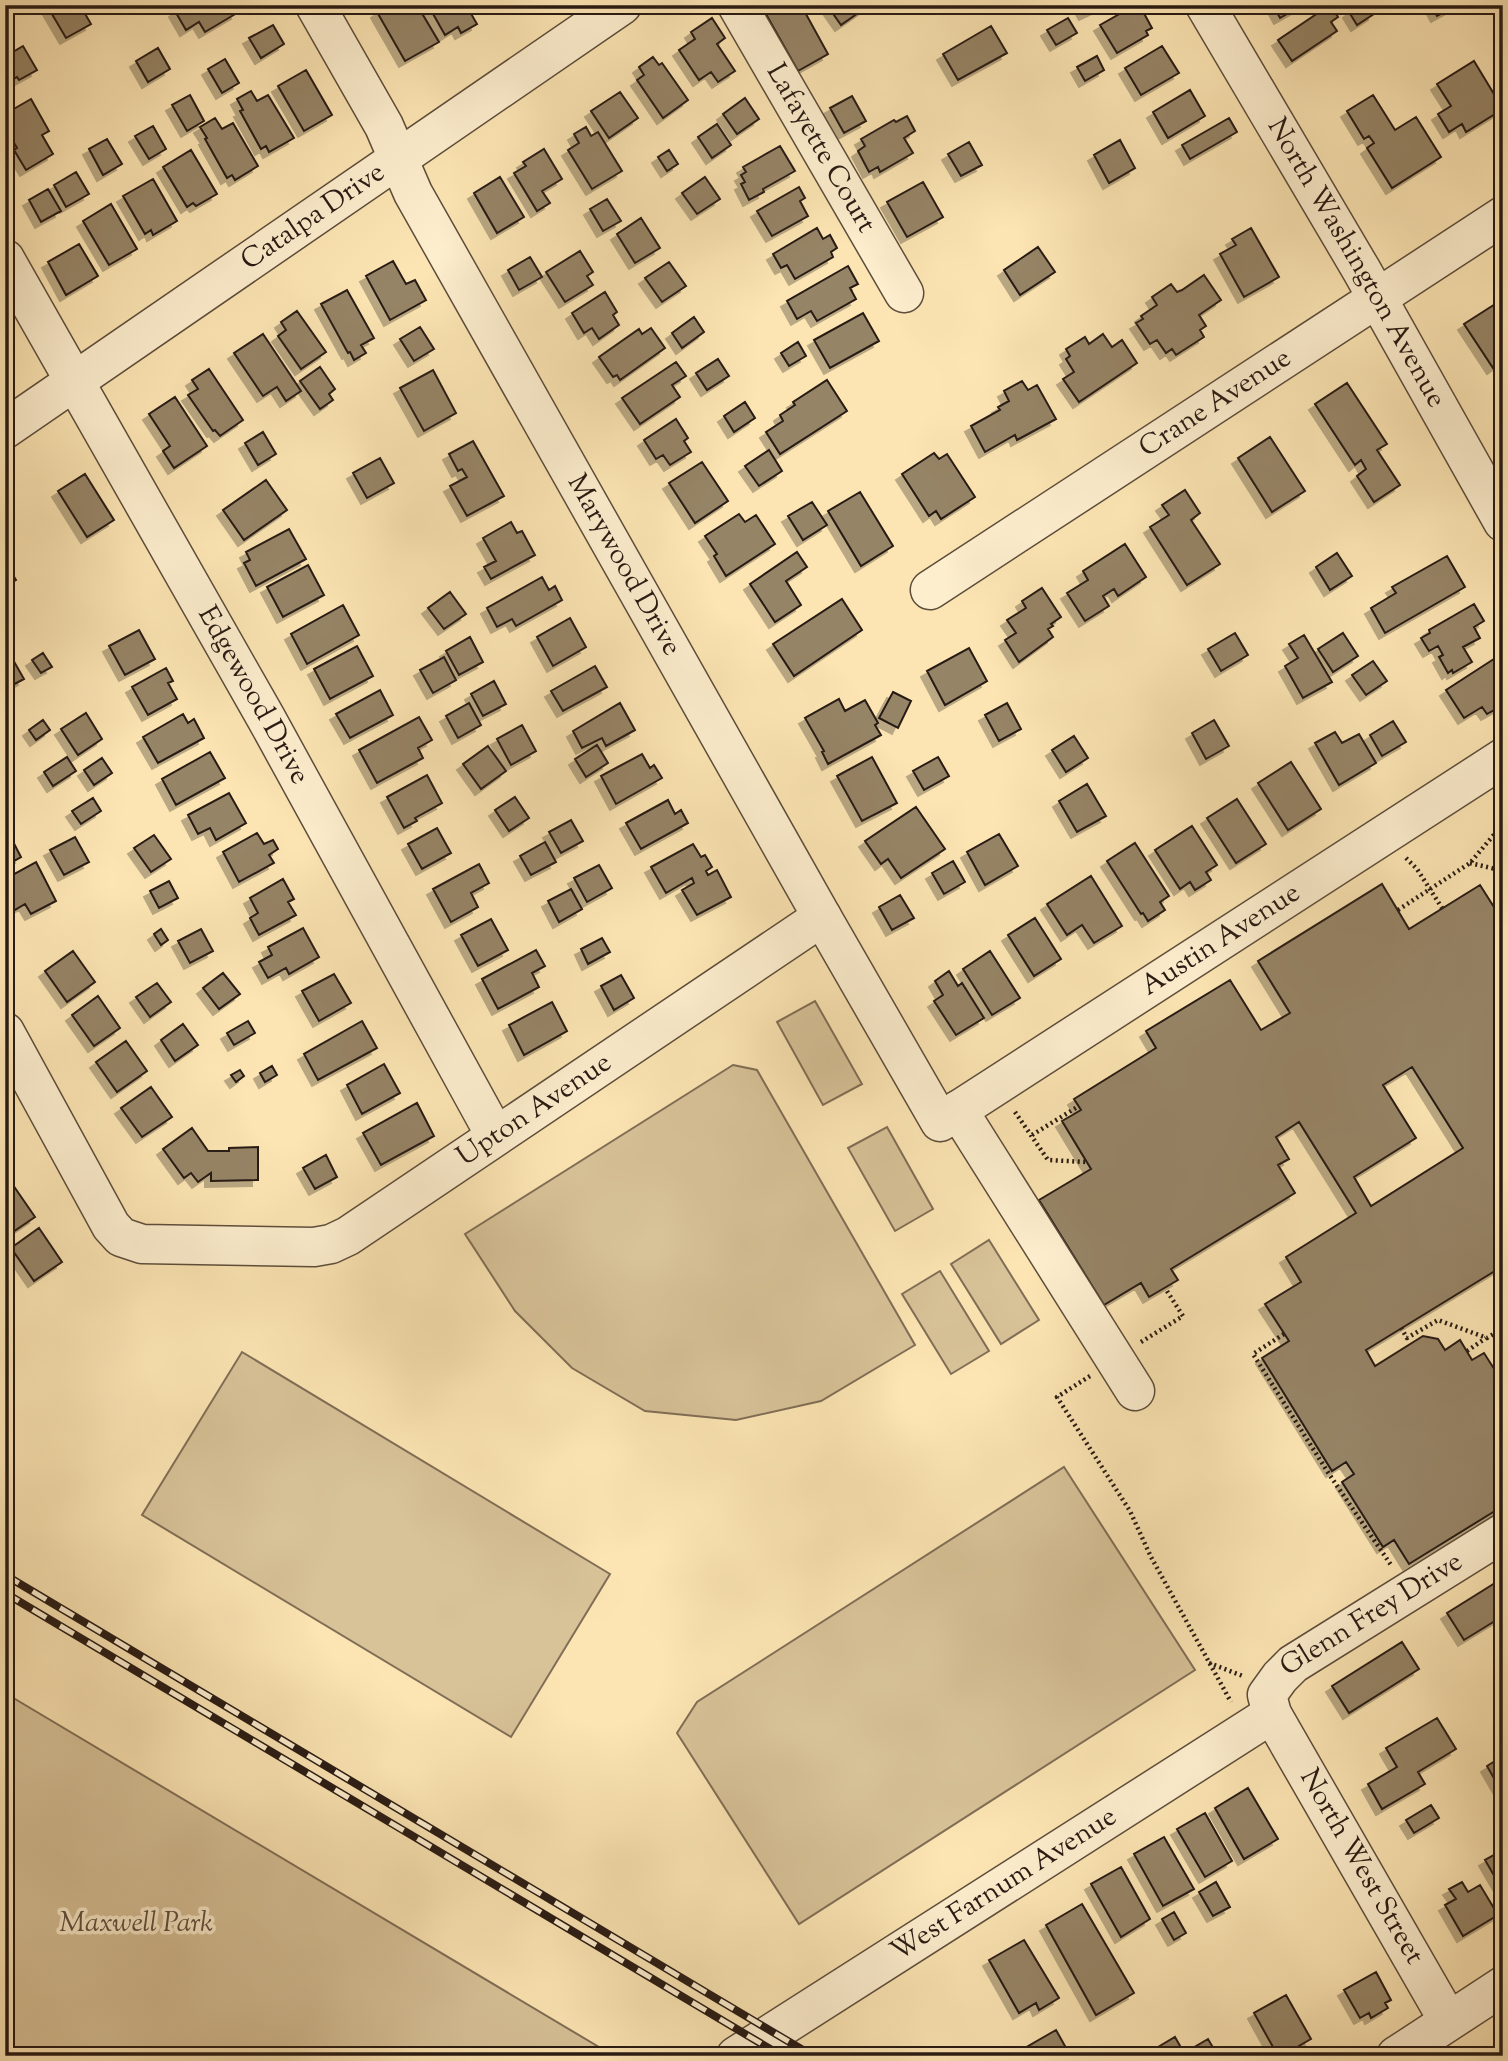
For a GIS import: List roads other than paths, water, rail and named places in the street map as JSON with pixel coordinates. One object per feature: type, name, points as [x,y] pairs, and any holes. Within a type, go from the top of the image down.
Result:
[{"type":"street","name":"Marywood Drive","points":[[315,5],[384,126],[412,193],[822,917],[949,1116],[1135,1391]]},
{"type":"street","name":"Catalpa Drive","points":[[5,429],[622,5]]},
{"type":"street","name":"Lafayette Court","points":[[737,5],[904,293]]},
{"type":"street","name":"North Washington Avenue","points":[[1205,5],[1377,298],[1503,522]]},
{"type":"street","name":"Crane Avenue","points":[[930,590],[1503,216]]},
{"type":"street","name":"Edgewood Drive","points":[[5,259],[266,718],[495,1135]]},
{"type":"street","name":"Austin Avenue","points":[[949,1116],[1503,758]]},
{"type":"street","name":"Upton Avenue","points":[[5,1032],[111,1226],[121,1237],[142,1244],[314,1247],[331,1244],[348,1236],[822,917]]},
{"type":"street","name":"Glenn Frey Drive","points":[[1254,1713],[1293,1664],[1503,1533]]},
{"type":"street","name":"North West Street","points":[[1254,1713],[1443,2035]]},
{"type":"street","name":"West Farnum Avenue","points":[[736,2056],[1254,1713]]},
{"type":"street","points":[[1396,2056],[1443,2035],[1503,1986]]},
{"type":"railway","points":[[5,1575],[813,2056]]},
{"type":"railway","points":[[5,1593],[782,2056]]},
{"type":"park label","name":"Maxwell Park","points":[[136,1924]]}]
